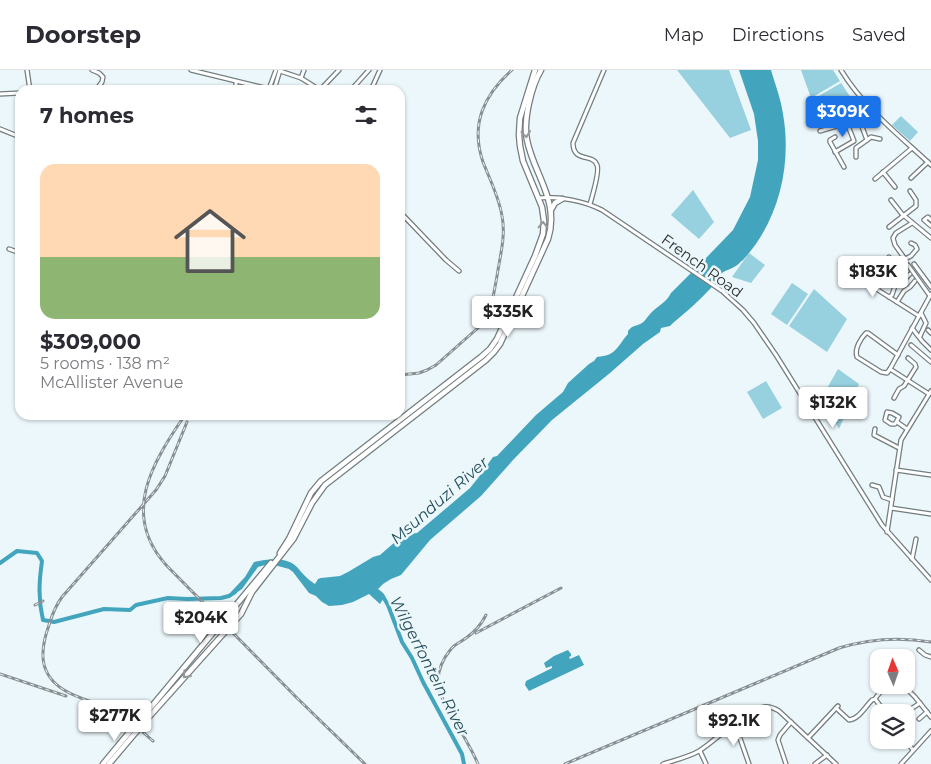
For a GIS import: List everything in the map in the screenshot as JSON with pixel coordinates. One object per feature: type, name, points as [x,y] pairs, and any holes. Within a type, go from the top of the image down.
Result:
[{"type":"main road","points":[[405,417],[490,350],[497,339],[542,239],[544,221],[542,208],[523,161],[519,135],[520,118],[536,70]]},
{"type":"main road","points":[[109,764],[138,726],[294,538],[315,496],[330,481],[474,369],[494,352],[500,344],[548,239],[551,226],[551,210],[548,197],[530,153],[526,132],[527,110],[541,70]]},
{"type":"main road","points":[[551,210],[555,203],[562,199]]},
{"type":"main road","points":[[280,555],[311,493],[321,481],[401,420]]},
{"type":"main road","points":[[292,518],[301,516]]},
{"type":"main road","points":[[293,532],[302,523]]},
{"type":"main road","points":[[138,726],[241,614],[252,592],[269,568]]},
{"type":"main road","points":[[102,764],[134,731]]},
{"type":"street","points":[[27,70],[29,85]]},
{"type":"street","points":[[92,70],[103,77],[100,85]]},
{"type":"street","points":[[191,70],[248,85]]},
{"type":"street","points":[[279,70],[301,78],[312,85]]},
{"type":"street","points":[[272,85],[279,70]]},
{"type":"street","points":[[275,85],[279,70]]},
{"type":"street","points":[[301,78],[304,70]]},
{"type":"street","points":[[325,85],[339,70]]},
{"type":"street","points":[[356,85],[369,70]]},
{"type":"street","points":[[373,85],[380,70]]},
{"type":"street","points":[[590,204],[598,173],[598,165],[594,160],[575,153],[573,143],[604,70]]},
{"type":"street","points":[[841,70],[857,93],[875,113],[929,163],[912,178]]},
{"type":"street","points":[[0,94],[15,93]]},
{"type":"street","points":[[820,131],[859,120],[875,113]]},
{"type":"street","points":[[859,120],[867,140]]},
{"type":"street","points":[[836,152],[854,141],[847,123]]},
{"type":"street","points":[[0,129],[15,135]]},
{"type":"street","points":[[836,137],[830,141],[844,167]]},
{"type":"street","points":[[856,157],[856,148],[871,137],[880,140]]},
{"type":"street","points":[[875,179],[912,148]]},
{"type":"street","points":[[883,172],[896,187]]},
{"type":"street","points":[[889,227],[917,204],[910,191]]},
{"type":"street","name":"French Road","points":[[538,198],[548,197],[590,204],[609,214],[722,291],[743,310],[771,346],[887,532],[931,580]]},
{"type":"street","points":[[891,200],[904,216],[931,238]]},
{"type":"street","points":[[405,217],[459,271]]},
{"type":"street","points":[[925,233],[931,226],[924,220],[928,217],[931,220]]},
{"type":"street","points":[[910,243],[916,245],[916,249],[909,258],[905,259],[895,245],[893,238],[896,233],[912,223]]},
{"type":"street","points":[[9,249],[15,251]]},
{"type":"street","points":[[889,257],[877,287],[879,291],[889,298],[920,315],[926,323],[919,337]]},
{"type":"street","points":[[914,264],[931,287]]},
{"type":"street","points":[[898,355],[866,332],[856,350],[857,357],[881,372],[887,373],[890,369],[898,355],[912,328],[920,315],[930,295],[908,265]]},
{"type":"street","points":[[889,298],[897,282],[903,281],[910,274]]},
{"type":"street","points":[[897,302],[915,281]]},
{"type":"street","points":[[912,328],[931,350]]},
{"type":"street","points":[[911,344],[931,362]]},
{"type":"street","points":[[894,398],[916,367],[908,358]]},
{"type":"street","points":[[887,532],[901,440],[930,392],[890,369]]},
{"type":"street","points":[[887,412],[898,417],[897,422],[893,424],[885,420],[887,412]]},
{"type":"street","points":[[897,422],[907,429]]},
{"type":"street","points":[[875,429],[874,435],[899,448]]},
{"type":"street","points":[[896,470],[931,475]]},
{"type":"street","points":[[872,485],[879,487],[883,498],[892,500]]},
{"type":"street","points":[[891,508],[931,514]]},
{"type":"street","points":[[879,520],[884,522],[889,518]]},
{"type":"street","points":[[912,559],[916,539]]},
{"type":"street","points":[[919,650],[931,658]]},
{"type":"street","points":[[808,738],[837,707],[849,720],[852,720],[879,694]]},
{"type":"street","points":[[912,694],[931,717]]},
{"type":"street","points":[[875,699],[879,704]]},
{"type":"street","points":[[915,706],[920,703]]},
{"type":"street","points":[[663,764],[700,751],[735,724],[765,707],[777,710],[836,764]]},
{"type":"street","points":[[919,719],[927,712]]},
{"type":"street","points":[[786,764],[778,740],[791,722]]},
{"type":"street","points":[[735,724],[749,764]]},
{"type":"street","points":[[901,764],[931,731]]},
{"type":"street","points":[[700,751],[706,764]]},
{"type":"street","points":[[816,764],[827,755]]},
{"type":"shaded area","points":[[677,70],[729,70],[751,130],[730,138]]},
{"type":"shaded area","points":[[739,70],[771,70],[783,114],[786,153],[780,191],[774,210],[766,228],[743,260],[721,274],[713,286],[670,326],[661,328],[660,332],[552,420],[481,496],[430,540],[401,575],[391,579],[378,589],[385,596],[380,604],[369,594],[353,602],[329,606],[309,593],[289,569],[265,565],[258,567],[242,589],[233,595],[231,592],[245,577],[254,562],[271,559],[288,561],[315,584],[318,579],[340,576],[380,555],[403,535],[417,533],[470,488],[493,457],[497,456],[536,415],[563,392],[568,383],[597,357],[613,352],[633,326],[643,322],[667,299],[733,230],[750,197],[758,160],[758,141],[754,114]]},
{"type":"shaded area","points":[[801,70],[833,70],[840,81],[811,98]]},
{"type":"shaded area","points":[[841,83],[861,113],[823,123],[812,100]]},
{"type":"shaded area","points":[[901,116],[918,132],[910,141],[892,125]]},
{"type":"shaded area","points":[[693,190],[714,222],[699,239],[671,215]]},
{"type":"shaded area","points":[[749,253],[765,265],[751,283],[732,277]]},
{"type":"shaded area","points":[[792,283],[808,294],[787,325],[771,314]]},
{"type":"shaded area","points":[[814,289],[847,319],[827,352],[789,326]]},
{"type":"shaded area","points":[[838,369],[859,384],[839,429],[822,397]]},
{"type":"shaded area","points":[[766,381],[782,408],[763,419],[747,392]]},
{"type":"shaded area","points":[[568,650],[571,654],[570,659],[579,655],[584,665],[529,691],[525,685],[526,681],[552,668],[552,666],[546,668],[544,663]]},
{"type":"waterway","name":"Msunduzi River","points":[[0,563],[17,551],[37,553],[42,561],[40,605],[43,620],[54,622],[104,609],[130,610],[136,605],[168,598],[221,598],[235,592]]},
{"type":"waterway","name":"Wilgerfontein River","points":[[382,595],[388,605],[402,642],[462,754],[464,764]]},
{"type":"railway","points":[[405,374],[419,373],[436,365],[479,327],[490,310],[502,246],[503,224],[499,202],[479,148],[479,123],[487,100],[512,70]]},
{"type":"railway","points":[[182,420],[152,470],[146,489],[143,508],[145,528],[153,547],[167,566],[365,764]]},
{"type":"railway","points":[[153,741],[122,715],[70,693],[56,684],[49,677],[45,669],[43,652],[50,621],[60,600],[156,490],[165,476],[187,422]]},
{"type":"railway","points":[[476,633],[561,588]]},
{"type":"railway","points":[[35,605],[43,601]]},
{"type":"railway","points":[[478,764],[441,696],[438,678],[444,659],[451,649],[475,631],[486,615]]},
{"type":"railway","points":[[565,764],[839,648],[885,640],[931,642]]},
{"type":"railway","points":[[0,674],[66,696]]}]
